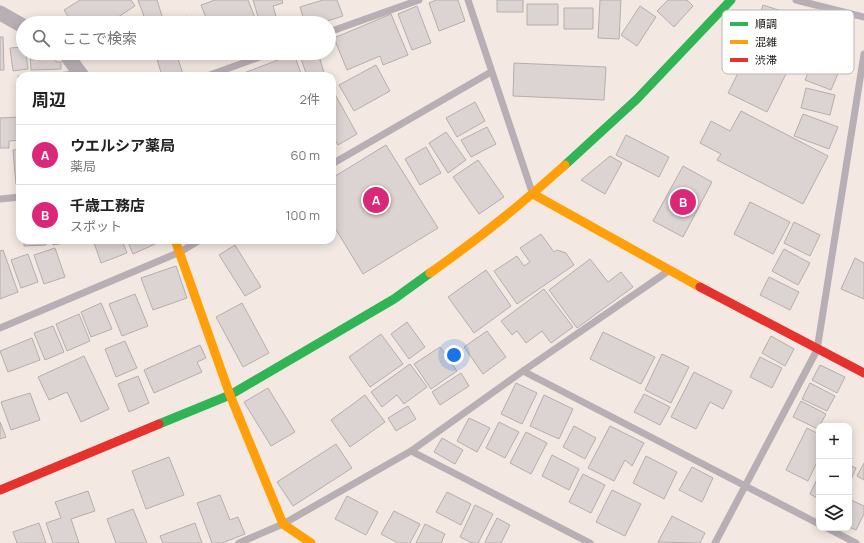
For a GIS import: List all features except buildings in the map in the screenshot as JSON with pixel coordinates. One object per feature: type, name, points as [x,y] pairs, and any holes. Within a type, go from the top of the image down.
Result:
[{"type":"street","points":[[0,490],[230,395],[394,299],[464,249],[533,194],[637,99],[731,0]]},
{"type":"street","points":[[0,13],[16,22]]},
{"type":"street","points":[[70,60],[79,72]]},
{"type":"street","points":[[533,194],[669,271],[817,350],[864,373]]},
{"type":"street","points":[[177,244],[230,395],[283,524],[311,543]]},
{"type":"lane","points":[[336,30],[420,0]]},
{"type":"lane","points":[[468,0],[533,194]]},
{"type":"lane","points":[[796,0],[836,10]]},
{"type":"lane","points":[[854,14],[864,17]]},
{"type":"lane","points":[[715,543],[817,350],[862,77],[864,54]]},
{"type":"lane","points":[[218,72],[252,60]]},
{"type":"lane","points":[[336,162],[491,72]]},
{"type":"lane","points":[[0,199],[16,197]]},
{"type":"lane","points":[[0,328],[180,252],[193,244]]},
{"type":"lane","points":[[239,543],[283,524],[411,451],[523,371],[669,271]]},
{"type":"lane","points":[[523,371],[816,522]]},
{"type":"lane","points":[[411,451],[590,543]]},
{"type":"lane","points":[[833,531],[856,543]]},
{"type":"traffic: fast","points":[[565,165],[637,99],[731,0]]},
{"type":"traffic: fast","points":[[159,424],[230,395],[394,299],[430,273]]},
{"type":"traffic: slow","points":[[430,273],[499,221],[565,165]]},
{"type":"traffic: slow","points":[[533,194],[700,287]]},
{"type":"traffic: slow","points":[[176,244],[230,395],[283,524],[311,543]]},
{"type":"traffic: jam","points":[[700,287],[864,373]]},
{"type":"traffic: jam","points":[[0,490],[159,424]]},
{"type":"place","name":"ウエルシア薬局","points":[[376,200]]},
{"type":"place","name":"千歳工務店","points":[[683,202]]}]
